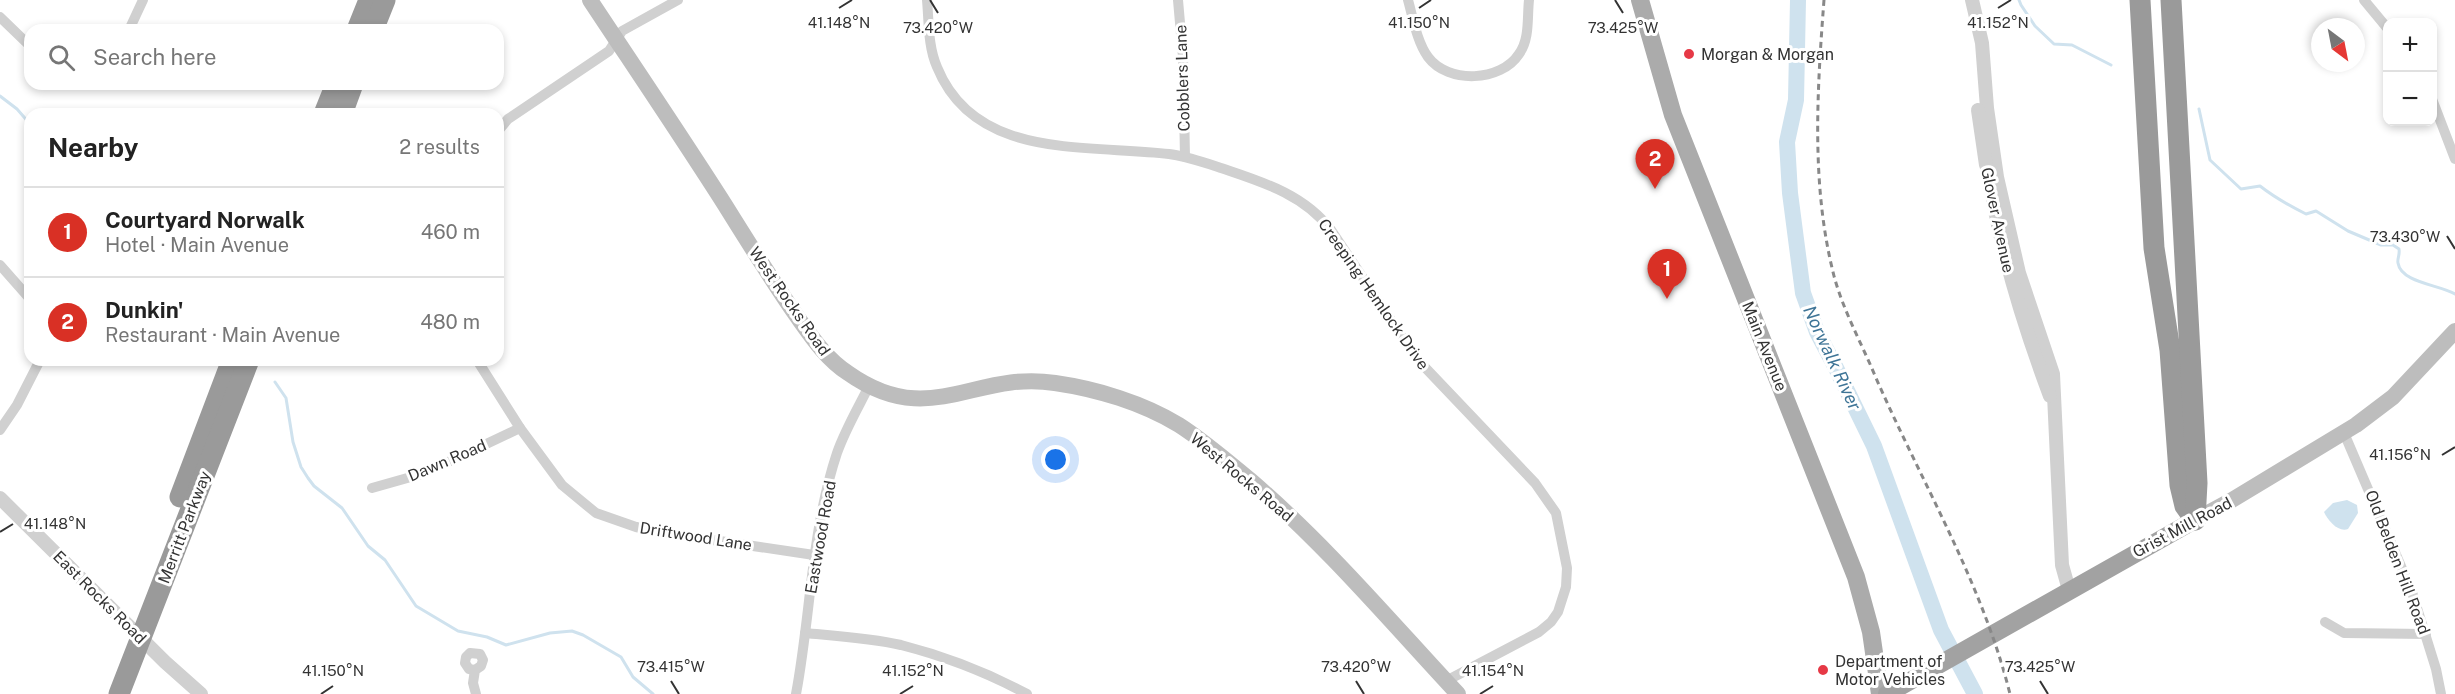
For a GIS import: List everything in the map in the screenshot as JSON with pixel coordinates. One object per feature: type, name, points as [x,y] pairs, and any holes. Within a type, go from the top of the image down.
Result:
[{"type":"highway","points":[[359,24],[369,0]]},
{"type":"highway","points":[[375,24],[385,0]]},
{"type":"highway","points":[[2140,0],[2155,266],[2171,359],[2180,485],[2185,506],[2195,520]]},
{"type":"highway","points":[[2171,0],[2197,483],[2195,520]]},
{"type":"highway","points":[[326,108],[334,90]]},
{"type":"highway","points":[[344,108],[351,90]]},
{"type":"highway","name":"Merritt Parkway","points":[[105,694],[230,366]]},
{"type":"highway","name":"Merritt Parkway","points":[[119,694],[247,366]]},
{"type":"highway","name":"Grist Mill Road","points":[[1887,694],[2195,520]]},
{"type":"main road","name":"West Rocks Road","points":[[590,0],[652,90],[767,272],[805,327],[834,362],[846,372],[869,386],[898,398],[922,400],[1025,381],[1052,382],[1085,388],[1129,402],[1178,424],[1221,456],[1308,534],[1341,566],[1458,694]]},
{"type":"main road","name":"Main Avenue","points":[[1640,0],[1677,126],[1856,577],[1871,632],[1881,694]]},
{"type":"main road","name":"Grist Mill Road","points":[[2195,520],[2344,434],[2393,397],[2455,332]]},
{"type":"street","points":[[132,24],[143,0]]},
{"type":"street","points":[[504,124],[609,51],[622,31],[678,0]]},
{"type":"street","name":"Creeping Hemlock Drive","points":[[927,0],[936,66],[958,102],[982,123],[994,129],[1043,143],[1185,157],[1266,183],[1290,195],[1318,215],[1331,230],[1417,359],[1535,483],[1556,513],[1567,568],[1566,587],[1558,612],[1551,622],[1539,632],[1446,681]]},
{"type":"street","name":"Cobblers Lane","points":[[1178,0],[1183,57],[1185,157]]},
{"type":"street","points":[[1408,0],[1428,57],[1449,73],[1475,76],[1499,70],[1519,56],[1526,42],[1529,0]]},
{"type":"street","name":"Glover Avenue","points":[[1972,0],[1982,43],[1987,108],[1995,167],[2017,266],[2053,374],[2062,565],[2069,590]]},
{"type":"street","points":[[2364,0],[2383,23]]},
{"type":"street","points":[[0,16],[24,40]]},
{"type":"street","points":[[2437,110],[2455,159]]},
{"type":"street","points":[[0,265],[24,292]]},
{"type":"street","points":[[0,430],[17,405],[37,366]]},
{"type":"street","name":"Driftwood Lane","points":[[481,366],[520,428],[562,485],[596,513],[636,527],[659,532],[814,555]]},
{"type":"street","name":"Eastwood Road","points":[[796,694],[814,555],[822,512],[838,451],[869,386]]},
{"type":"street","name":"Dawn Road","points":[[372,488],[425,473],[520,428]]},
{"type":"street","name":"Old Belden Hill Road","points":[[2344,434],[2404,572],[2426,634],[2441,694]]},
{"type":"street","name":"East Rocks Road","points":[[0,498],[165,662],[201,694]]},
{"type":"street","points":[[2325,622],[2344,633],[2426,634]]},
{"type":"street","points":[[805,633],[861,638],[901,645],[948,659],[1027,694]]},
{"type":"street","points":[[475,670],[473,684],[476,694]]},
{"type":"water","points":[[2347,500],[2357,505],[2358,513],[2345,530],[2331,522],[2324,512],[2333,503]]},
{"type":"waterway","name":"Norwalk River","points":[[1798,0],[1796,100],[1787,142],[1790,193],[1803,293],[1817,332],[1874,446],[1941,630],[1975,694]]},
{"type":"waterway","points":[[2019,0],[2035,26],[2054,44],[2072,45],[2111,65]]},
{"type":"waterway","points":[[0,96],[24,117]]},
{"type":"waterway","points":[[2199,109],[2210,160],[2241,189],[2260,186],[2306,214],[2316,211],[2348,231],[2381,245],[2393,245],[2399,249],[2398,263],[2406,275],[2455,294]]},
{"type":"waterway","points":[[275,382],[286,398],[293,442],[301,467],[314,486],[342,508],[368,546],[385,560],[416,606],[458,631],[487,637],[506,645],[550,633],[572,631],[583,635],[621,657],[633,677],[653,694]]},
{"type":"railway","points":[[1824,0],[1819,69],[1819,173],[1822,208],[1834,276],[1841,298],[1888,405],[1965,567],[1998,651],[2010,694]]},
{"type":"place","name":"Morgan & Morgan","points":[[1689,54]]},
{"type":"place","name":"Dunkin'","points":[[1655,189]]},
{"type":"place","name":"Courtyard Norwalk","points":[[1667,299]]},
{"type":"place","name":"Department of Motor Vehicles","points":[[1823,670]]}]
